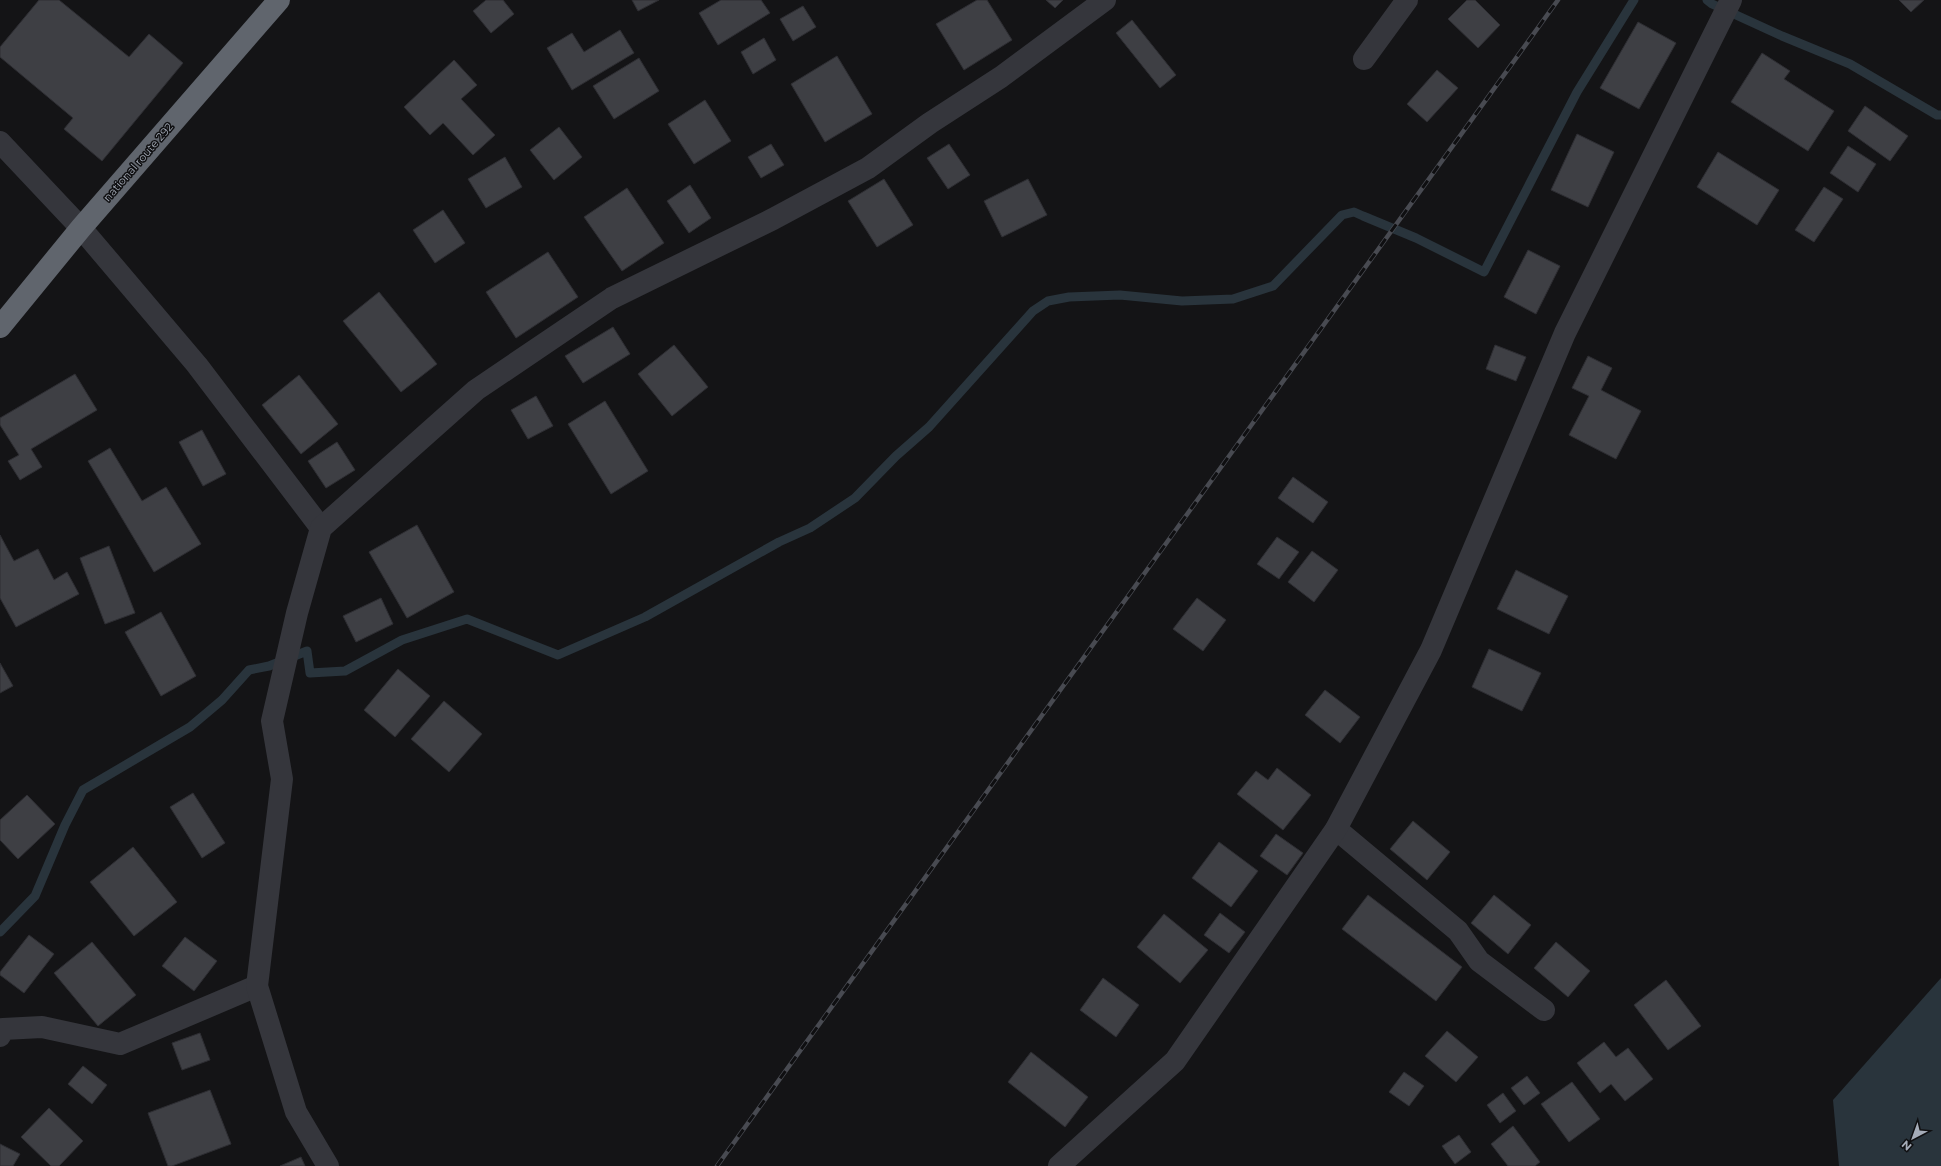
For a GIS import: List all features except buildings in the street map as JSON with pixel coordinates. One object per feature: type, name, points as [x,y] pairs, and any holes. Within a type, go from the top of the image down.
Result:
[{"type":"highway","name":"national route 292","points":[[0,327],[81,228],[279,0]]},
{"type":"street","points":[[328,1166],[296,1112],[257,986],[282,779],[272,721],[290,641],[321,528],[482,385],[612,298],[773,219],[868,168],[930,123],[1000,77],[1105,0]]},
{"type":"street","points":[[1364,59],[1407,0]]},
{"type":"street","points":[[1059,1166],[1175,1061],[1336,829],[1431,650],[1564,333],[1731,0]]},
{"type":"street","points":[[0,142],[81,228],[197,365],[321,528]]},
{"type":"street","points":[[1336,829],[1458,931],[1479,961],[1544,1010]]},
{"type":"street","points":[[0,1036],[3,1029],[42,1027],[120,1044],[257,986]]},
{"type":"shaded area","points":[[1941,978],[1941,1166],[1839,1166],[1833,1100]]},
{"type":"waterway","points":[[0,932],[35,896],[65,825],[83,790],[190,727],[222,700],[249,670],[269,666],[307,651],[310,673],[345,671],[402,640],[467,619],[558,655],[645,617],[779,542],[810,528],[855,498],[896,456],[929,427],[1033,311],[1048,301],[1069,297],[1120,295],[1182,301],[1233,299],[1273,286],[1342,215],[1354,212],[1416,238],[1484,272],[1577,92],[1634,0]]},
{"type":"waterway","points":[[1707,0],[1712,4],[1782,36],[1850,64],[1937,115],[1941,115]]},
{"type":"railway","points":[[717,1166],[1558,0]]}]
